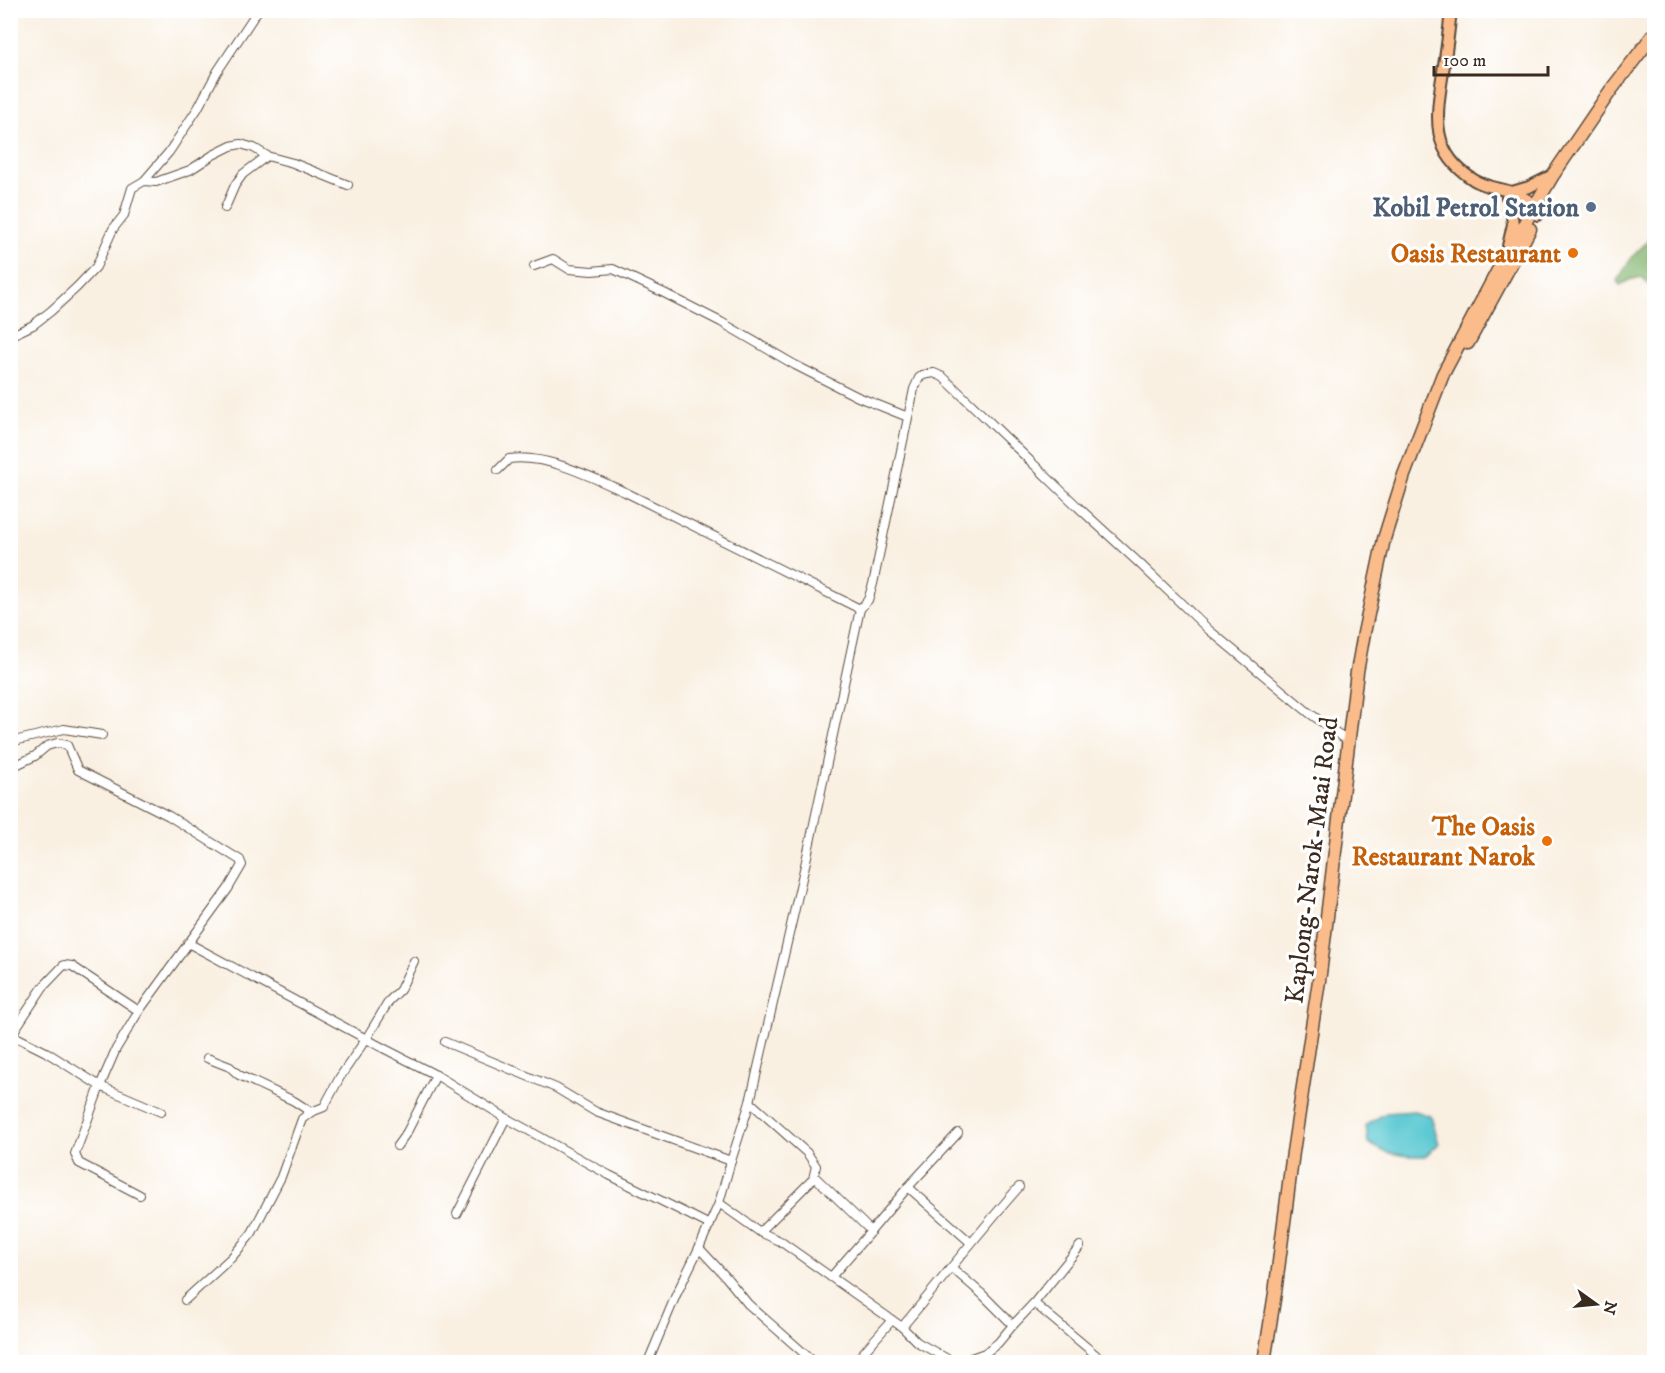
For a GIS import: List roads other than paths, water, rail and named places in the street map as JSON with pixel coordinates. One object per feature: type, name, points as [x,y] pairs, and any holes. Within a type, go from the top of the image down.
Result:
[{"type":"highway","name":"Kaplong-Narok-Maai Road","points":[[1443,374],[1460,357],[1553,175],[1632,60],[1654,34]]},
{"type":"highway","name":"Kaplong-Narok-Maai Road","points":[[1264,1362],[1320,975],[1348,741],[1364,633],[1384,539],[1404,475],[1443,374],[1468,324],[1506,255],[1577,151],[1654,45]]},
{"type":"main road","points":[[1451,10],[1437,116],[1445,151],[1462,172],[1476,182],[1501,190],[1537,210]]},
{"type":"main road","points":[[1511,196],[1553,175]]},
{"type":"main road","points":[[1506,255],[1513,224],[1511,196]]},
{"type":"street","points":[[10,336],[33,325],[51,311],[96,267],[113,229],[124,215],[132,188],[144,181],[169,152],[198,108],[217,72],[258,10]]},
{"type":"street","points":[[144,181],[156,182],[190,170],[213,155],[241,144],[254,148],[267,156],[293,163],[348,185]]},
{"type":"street","points":[[225,208],[235,185],[243,174],[267,156]]},
{"type":"street","points":[[534,266],[553,259],[569,269],[592,271],[613,269],[664,292],[795,365],[858,397],[908,417]]},
{"type":"street","points":[[648,1362],[719,1203],[730,1161],[750,1102],[806,861],[860,609],[868,600],[873,584],[908,417],[919,378],[929,373],[943,377],[1077,507],[1209,630],[1308,712],[1348,741]]},
{"type":"street","points":[[498,470],[509,459],[532,458],[587,476],[625,492],[860,609]]},
{"type":"street","points":[[10,742],[64,729],[102,735]]},
{"type":"street","points":[[10,768],[35,756],[47,746],[57,743],[67,745],[78,770],[169,816],[240,860],[242,865],[228,889],[139,1011],[116,1048],[75,1154],[79,1163],[140,1195]]},
{"type":"street","points":[[188,943],[436,1075],[506,1118],[609,1175],[710,1225]]},
{"type":"street","points":[[185,1300],[232,1257],[252,1233],[281,1177],[302,1119],[311,1112],[324,1107],[340,1077],[389,1001],[400,990],[414,961]]},
{"type":"street","points":[[139,1011],[72,966],[64,965],[43,987],[11,1036],[46,1052],[100,1086],[161,1112]]},
{"type":"street","points":[[445,1042],[556,1088],[596,1112],[730,1161]]},
{"type":"street","points":[[207,1058],[230,1067],[239,1075],[294,1101],[311,1112]]},
{"type":"street","points":[[397,1146],[407,1132],[436,1075]]},
{"type":"street","points":[[750,1102],[813,1160],[816,1166],[814,1176],[760,1232]]},
{"type":"street","points":[[457,1214],[506,1118]]},
{"type":"street","points":[[831,1277],[958,1132]]},
{"type":"street","points":[[814,1176],[871,1231]]},
{"type":"street","points":[[908,1187],[970,1242]]},
{"type":"street","points":[[902,1327],[952,1268],[970,1242],[1019,1187]]},
{"type":"street","points":[[719,1203],[760,1232],[780,1241],[902,1327],[917,1342],[953,1362]]},
{"type":"street","points":[[960,1362],[985,1353],[998,1343],[1080,1246]]},
{"type":"street","points":[[699,1248],[748,1304],[814,1362]]},
{"type":"street","points":[[952,1268],[1013,1324]]},
{"type":"street","points":[[1034,1303],[1096,1355]]},
{"type":"street","points":[[855,1362],[892,1320]]},
{"type":"water","points":[[1415,1111],[1431,1116],[1439,1144],[1425,1156],[1385,1152],[1368,1143],[1366,1125],[1386,1113]]},
{"type":"place","name":"Kobil Petrol Station","points":[[1591,207]]},
{"type":"place","name":"Oasis Restaurant","points":[[1573,253]]},
{"type":"place","name":"The Oasis Restaurant Narok","points":[[1547,841]]}]
